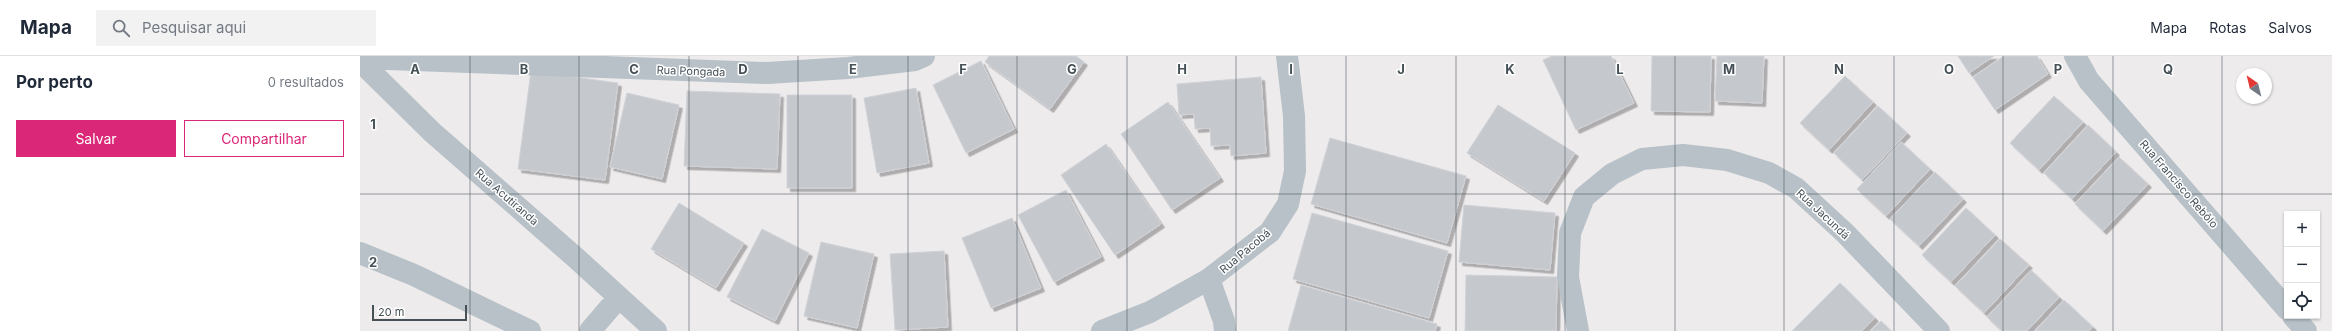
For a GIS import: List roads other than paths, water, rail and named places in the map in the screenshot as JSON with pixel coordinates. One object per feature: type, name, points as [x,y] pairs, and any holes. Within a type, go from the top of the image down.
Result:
[{"type":"street","name":"Rua Pongada","points":[[360,59],[767,74],[848,68],[915,60],[924,56]]},
{"type":"street","name":"Rua Pacobá","points":[[1102,331],[1150,312],[1209,280],[1270,232],[1288,204],[1295,171],[1294,116],[1287,56]]},
{"type":"street","name":"Rua Francisco Rebôlo","points":[[2075,56],[2089,81],[2284,306]]},
{"type":"street","name":"Rua Acutiranda","points":[[360,59],[432,132],[656,331]]},
{"type":"street","name":"Rua Jacundá","points":[[1578,331],[1568,277],[1570,233],[1584,197],[1612,174],[1642,160],[1683,155],[1727,160],[1769,173],[1796,188],[1845,233],[1939,331]]},
{"type":"street","points":[[360,253],[414,275],[530,331]]},
{"type":"street","points":[[1209,280],[1224,321],[1225,331]]},
{"type":"street","points":[[590,331],[619,297]]},
{"type":"street","points":[[2296,319],[2306,331]]}]
